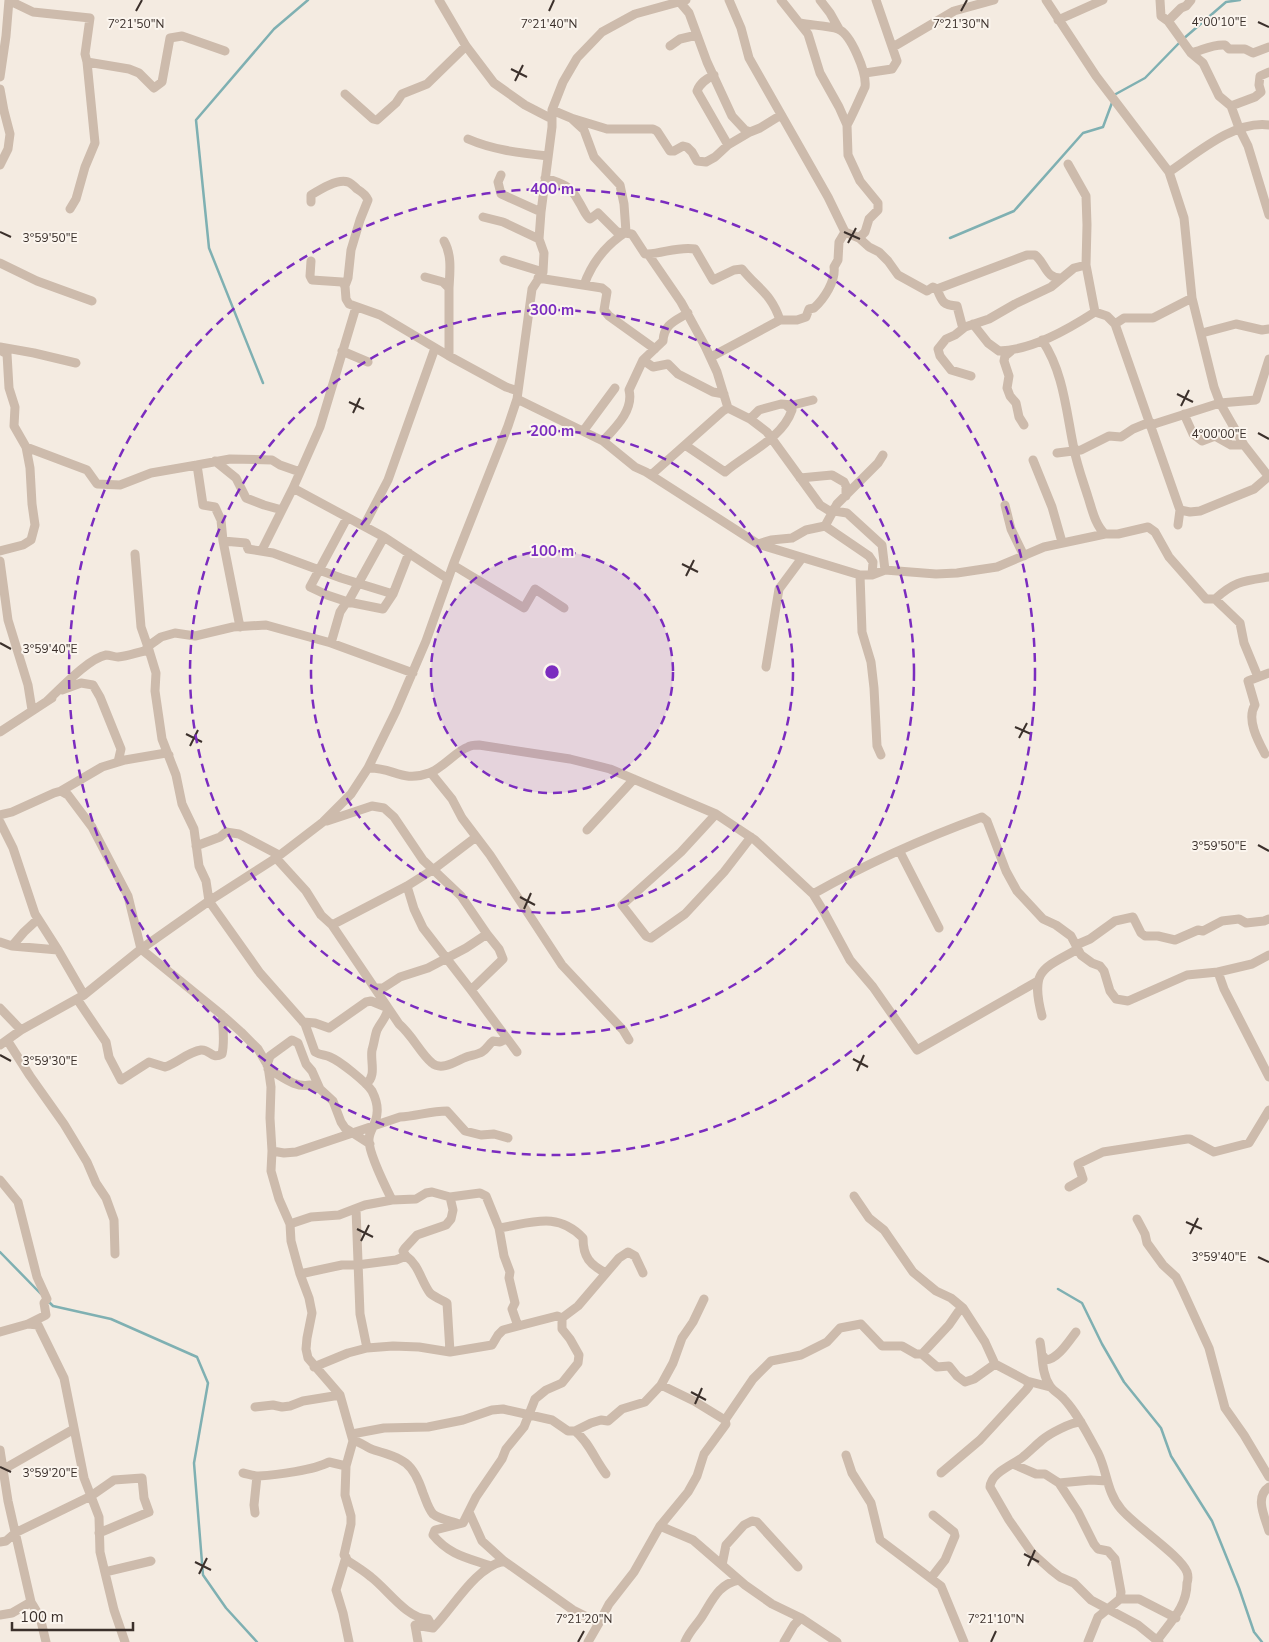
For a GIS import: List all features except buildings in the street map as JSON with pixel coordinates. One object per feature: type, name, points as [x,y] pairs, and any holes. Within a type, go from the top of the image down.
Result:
[{"type":"street","points":[[0,77],[9,0],[33,12],[90,18],[85,54],[95,143],[85,167],[76,199],[70,209]]},
{"type":"street","points":[[439,0],[466,46],[494,83],[526,105],[552,115],[571,118],[607,129],[653,129],[657,131],[670,151],[683,146],[688,147],[697,160],[706,162],[715,157],[728,145],[781,115]]},
{"type":"street","points":[[115,1254],[114,1220],[106,1198],[96,1183],[87,1162],[64,1124],[3,1042],[80,997],[141,949],[209,901],[278,857],[323,822],[351,794],[368,768],[413,673],[508,426],[517,395],[532,289],[541,275],[544,253],[539,239],[552,115],[563,82],[577,58],[602,32],[635,14],[681,0],[689,13],[732,116],[745,130],[750,132]]},
{"type":"street","points":[[729,0],[741,28],[749,58],[828,197],[845,232],[860,238],[879,252],[898,275],[926,291],[933,287],[937,289],[1027,255],[1035,255],[1047,273],[1056,278],[1062,278]]},
{"type":"street","points":[[781,0],[808,34],[820,73],[847,125],[848,155],[860,181],[878,203],[878,210],[869,219],[865,232],[860,238]]},
{"type":"street","points":[[820,0],[839,29],[848,37],[865,73],[865,88],[854,108],[851,121],[847,125]]},
{"type":"street","points":[[865,73],[892,68],[897,61],[876,0]]},
{"type":"street","points":[[893,46],[954,11],[994,0]]},
{"type":"street","points":[[1046,0],[1096,76],[1169,172],[1184,218],[1192,298],[1202,333],[1211,378],[1220,403],[1244,445],[1269,477],[1254,489],[1200,511],[1180,510]]},
{"type":"street","points":[[1058,20],[1104,0]]},
{"type":"street","points":[[1160,0],[1161,16],[1168,21],[1191,53],[1203,63],[1219,96],[1231,106],[1248,146],[1269,215]]},
{"type":"street","points":[[1168,21],[1191,0]]},
{"type":"street","points":[[800,23],[839,29]]},
{"type":"street","points":[[670,46],[680,39],[697,35]]},
{"type":"street","points":[[86,62],[139,73],[154,88],[162,82],[170,38],[182,36],[225,51]]},
{"type":"street","points":[[1191,53],[1219,44],[1225,45],[1229,49],[1244,49],[1254,53],[1269,47]]},
{"type":"street","points":[[345,94],[377,120],[396,103],[402,94],[426,84],[466,46]]},
{"type":"street","points":[[1231,106],[1255,97],[1261,92],[1259,85],[1260,76],[1269,72]]},
{"type":"street","points":[[714,75],[706,79],[699,86],[698,91],[728,145]]},
{"type":"street","points":[[0,89],[10,134],[8,149],[0,165]]},
{"type":"street","points":[[571,118],[584,130],[594,156],[620,185],[624,204],[626,232]]},
{"type":"street","points":[[1169,172],[1207,146],[1239,128],[1269,125]]},
{"type":"street","points":[[468,139],[482,145],[518,153],[548,156]]},
{"type":"street","points":[[1068,164],[1086,196],[1086,265],[1094,312]]},
{"type":"street","points":[[501,175],[498,182],[501,194],[541,212]]},
{"type":"street","points":[[545,178],[564,183],[578,199],[587,217],[590,219],[598,213],[617,232],[632,234],[688,313],[711,357],[728,408],[750,419],[771,438],[818,502],[828,510],[836,508],[846,513],[882,545],[885,570]]},
{"type":"street","points":[[310,202],[311,195],[329,185],[343,181],[358,189],[368,200],[351,250],[348,278],[345,286],[346,299],[349,304],[380,315],[517,395],[603,441],[635,467],[651,475],[758,544],[860,575],[872,575],[885,570],[936,574],[997,567],[1044,546],[1148,527],[1155,532],[1168,556],[1206,599],[1215,599],[1230,586],[1248,580],[1269,577]]},
{"type":"street","points":[[483,217],[504,222],[539,239]]},
{"type":"street","points":[[584,285],[589,272],[601,253],[626,232]]},
{"type":"street","points":[[711,357],[780,320],[797,320],[806,317],[809,309],[814,308],[827,293],[834,267],[838,260],[839,242],[845,232]]},
{"type":"street","points":[[444,241],[448,249],[451,268],[448,288],[449,356]]},
{"type":"street","points":[[648,254],[688,248],[695,249],[712,280],[734,270],[742,269],[762,289],[775,306],[780,320]]},
{"type":"street","points":[[504,260],[541,275],[602,288],[607,292],[604,310],[609,316],[655,349]]},
{"type":"street","points":[[311,261],[310,276],[312,280],[335,280],[342,282],[345,286]]},
{"type":"street","points":[[0,263],[37,281],[92,301]]},
{"type":"street","points":[[971,376],[951,370],[937,352],[946,339],[969,326],[990,319],[1051,286],[1074,268],[1086,265]]},
{"type":"street","points":[[425,277],[443,282],[448,288]]},
{"type":"street","points":[[937,289],[942,301],[949,306],[957,306],[962,325],[969,326],[999,351],[1011,351],[1042,340],[1079,322],[1094,312]]},
{"type":"street","points":[[1115,324],[1124,318],[1153,318],[1192,298]]},
{"type":"street","points":[[262,550],[293,488],[320,427],[356,307]]},
{"type":"street","points":[[1094,312],[1107,316],[1115,324],[1180,510],[1178,525]]},
{"type":"street","points":[[603,441],[626,413],[631,400],[628,390],[643,360],[663,341],[664,332],[669,325],[688,313]]},
{"type":"street","points":[[1202,333],[1236,324],[1262,330],[1269,329]]},
{"type":"street","points":[[1042,340],[1051,353],[1059,374],[1066,401],[1074,450],[1092,511],[1100,529],[1105,534]]},
{"type":"street","points":[[364,526],[388,480],[435,348]]},
{"type":"street","points":[[0,349],[34,353],[76,363]]},
{"type":"street","points":[[0,349],[7,354],[9,388],[15,407],[14,426],[26,447],[30,468],[35,525],[31,540],[23,545],[0,551]]},
{"type":"street","points":[[342,351],[368,362]]},
{"type":"street","points":[[1011,351],[1005,356],[1004,361],[1009,376],[1008,388],[1010,396],[1016,402],[1019,417],[1024,425]]},
{"type":"street","points":[[1056,453],[1081,450],[1108,436],[1120,437],[1133,429],[1150,423],[1220,403],[1256,400],[1269,359]]},
{"type":"street","points":[[643,360],[653,367],[668,364],[678,374],[714,392],[724,394]]},
{"type":"street","points":[[584,430],[615,388]]},
{"type":"street","points":[[750,419],[759,410],[780,404],[793,405],[813,400]]},
{"type":"street","points":[[685,445],[725,472],[771,438],[790,416],[792,410],[786,404]]},
{"type":"street","points":[[651,475],[728,408]]},
{"type":"street","points":[[1184,414],[1193,434],[1202,441],[1215,436],[1231,446],[1244,445]]},
{"type":"street","points":[[26,447],[88,470],[97,484],[120,485],[151,473],[230,459],[272,460],[300,472]]},
{"type":"street","points":[[825,526],[836,508],[878,463],[883,455]]},
{"type":"street","points":[[1033,460],[1052,507],[1062,542]]},
{"type":"street","points":[[215,461],[236,478],[246,498],[282,510]]},
{"type":"street","points":[[196,465],[203,505],[215,507],[221,520],[222,541],[240,627]]},
{"type":"street","points":[[800,478],[832,475],[844,482],[846,496]]},
{"type":"street","points":[[293,488],[384,537],[448,578]]},
{"type":"street","points":[[1005,505],[1011,529],[1024,556]]},
{"type":"street","points":[[347,518],[310,586],[327,595],[348,602],[383,609],[393,594],[409,553]]},
{"type":"street","points":[[758,544],[770,540],[792,538],[806,530],[825,526],[869,556],[873,562],[872,575]]},
{"type":"street","points":[[331,643],[340,612],[348,602],[384,537]]},
{"type":"street","points":[[869,556],[874,538]]},
{"type":"street","points":[[222,541],[246,543],[248,549],[262,550],[319,571],[393,594]]},
{"type":"street","points":[[136,554],[141,627],[156,672],[155,692],[162,738],[176,775],[182,804],[194,829],[199,866],[206,880],[209,901],[260,973],[308,1028],[313,1049],[310,1062],[320,1089]]},
{"type":"street","points":[[766,667],[779,589],[802,558]]},
{"type":"street","points":[[0,561],[8,620],[28,685],[32,710]]},
{"type":"street","points":[[454,565],[524,608],[535,589],[564,608]]},
{"type":"street","points":[[860,575],[862,632],[871,662],[877,746],[881,755]]},
{"type":"street","points":[[1215,599],[1240,623],[1244,643],[1258,677]]},
{"type":"street","points":[[47,701],[75,674],[98,658],[108,655],[116,657],[130,655],[148,648],[162,637],[175,633],[195,636],[240,627],[266,625],[331,643],[413,673]]},
{"type":"street","points":[[1265,754],[1252,722],[1252,710],[1255,705],[1248,681],[1269,673]]},
{"type":"street","points":[[0,732],[60,691],[81,683],[88,683],[92,685],[100,697],[121,749],[118,762]]},
{"type":"street","points":[[368,768],[378,768],[408,778],[431,773],[467,747],[479,745],[570,758],[610,769],[716,814],[751,837],[785,866],[813,894],[850,960],[873,987],[917,1050],[1038,981]]},
{"type":"street","points":[[0,815],[61,791],[102,767],[166,753],[169,755]]},
{"type":"street","points":[[431,773],[452,799],[462,818],[562,965],[623,1030],[630,1040]]},
{"type":"street","points":[[588,830],[634,779]]},
{"type":"street","points":[[61,791],[68,795],[92,827],[128,896],[141,949],[222,1015],[258,1049],[268,1067],[295,1084],[303,1086],[310,1084],[320,1089],[333,1101],[345,1128],[370,1144]]},
{"type":"street","points":[[323,822],[372,806],[384,808],[394,817],[424,860],[461,896],[487,934],[500,949],[503,959],[471,990]]},
{"type":"street","points":[[716,814],[681,852],[622,905],[646,936],[651,938],[685,914],[724,872],[751,837]]},
{"type":"street","points":[[813,894],[847,875],[982,817],[987,821],[1006,871],[1017,890],[1043,919],[1056,925],[1071,936],[1081,955],[1100,966],[1104,971],[1110,991],[1116,999],[1128,1000],[1187,975],[1218,972],[1252,964],[1269,955]]},
{"type":"street","points":[[0,822],[13,848],[35,914],[58,950],[80,997],[106,1042],[109,1057],[121,1080],[149,1062],[165,1067],[202,1050],[207,1051],[211,1055],[218,1056],[222,1054],[225,1039],[222,1015]]},
{"type":"street","points":[[196,846],[220,837],[226,832],[239,834],[278,857],[306,891],[321,915],[332,926],[376,988],[388,1008],[408,1031],[432,1064],[439,1066],[457,1063],[464,1058],[484,1051],[493,1041],[500,1042],[506,1039]]},
{"type":"street","points":[[332,926],[407,886],[434,869],[476,836]]},
{"type":"street","points":[[900,852],[939,928]]},
{"type":"street","points":[[407,886],[414,909],[423,928],[517,1052]]},
{"type":"street","points":[[1042,1016],[1038,1000],[1038,978],[1046,967],[1115,921],[1133,916],[1141,934],[1175,940],[1198,930],[1203,931],[1222,921],[1239,918],[1246,923],[1269,919]]},
{"type":"street","points":[[12,946],[38,919]]},
{"type":"street","points":[[376,988],[383,988],[400,977],[428,968],[466,948],[487,934]]},
{"type":"street","points":[[0,942],[12,946],[58,950]]},
{"type":"street","points":[[1218,972],[1224,989],[1269,1077]]},
{"type":"street","points":[[303,1022],[315,1023],[330,1028],[366,1002],[371,1001],[388,1008]]},
{"type":"street","points":[[0,1008],[21,1030]]},
{"type":"street","points":[[366,1084],[369,1082],[373,1069],[371,1059],[376,1032],[388,1014],[388,1008]]},
{"type":"street","points":[[312,1071],[306,1064],[295,1040],[292,1040],[270,1056],[268,1067],[271,1087],[271,1171],[279,1199],[290,1224],[291,1241],[312,1313],[306,1349],[308,1358],[340,1395],[352,1437],[346,1466],[345,1495],[351,1516],[351,1524],[344,1555],[348,1561],[372,1577],[408,1611],[420,1619],[428,1620],[433,1628]]},
{"type":"street","points":[[313,1049],[319,1054],[331,1058],[366,1084],[372,1092],[377,1104],[377,1114],[375,1126],[369,1138],[370,1144],[392,1200]]},
{"type":"street","points":[[1069,1187],[1084,1179],[1078,1164],[1103,1152],[1190,1139],[1214,1152],[1249,1143],[1269,1110]]},
{"type":"street","points":[[272,1151],[296,1152],[400,1118],[432,1111],[447,1111],[452,1114],[465,1131],[481,1135],[494,1134],[508,1138]]},
{"type":"street","points":[[0,1180],[18,1202],[37,1277],[47,1299],[44,1303],[46,1315],[28,1324],[0,1332]]},
{"type":"street","points":[[290,1224],[311,1217],[339,1215],[392,1200],[416,1199],[432,1192],[450,1197],[480,1193],[486,1196],[499,1228],[516,1303],[512,1308],[518,1326]]},
{"type":"street","points":[[854,1196],[869,1218],[884,1230],[913,1272],[936,1291],[951,1298],[963,1308],[985,1342],[995,1364],[1027,1381],[1050,1387],[1064,1399],[1081,1422],[1099,1456],[1107,1481],[1120,1508],[1173,1555],[1187,1572],[1188,1586],[1184,1601],[1176,1618],[1157,1641],[1138,1625],[1091,1600],[1074,1583],[1060,1577],[1051,1570],[1032,1552],[1009,1520],[990,1487],[990,1482],[998,1474],[1024,1457],[1043,1439],[1074,1422],[1081,1422]]},
{"type":"street","points":[[450,1197],[451,1219],[446,1225],[417,1235],[403,1251],[420,1273],[431,1294],[447,1303],[450,1352]]},
{"type":"street","points":[[356,1209],[360,1314],[366,1348]]},
{"type":"street","points":[[1137,1219],[1145,1234],[1147,1243],[1163,1265],[1176,1277],[1182,1288],[1209,1348],[1225,1408],[1244,1435],[1269,1478]]},
{"type":"street","points":[[499,1228],[551,1220],[562,1223],[576,1230],[583,1238],[583,1248],[588,1260],[593,1266],[606,1273]]},
{"type":"street","points":[[562,1318],[578,1306],[619,1258],[628,1252],[635,1256],[643,1273]]},
{"type":"street","points":[[300,1274],[342,1265],[396,1260],[406,1256]]},
{"type":"street","points":[[352,1437],[384,1428],[428,1427],[463,1420],[492,1410],[510,1409],[552,1420],[568,1431],[575,1431],[590,1423],[601,1420],[608,1421],[622,1409],[645,1402],[661,1385],[682,1338],[694,1322],[704,1299]]},
{"type":"street","points":[[922,1354],[963,1308]]},
{"type":"street","points":[[314,1367],[366,1348],[419,1347],[450,1352],[492,1344],[503,1330],[557,1316],[562,1318]]},
{"type":"street","points":[[491,1566],[455,1555],[439,1542],[434,1535],[436,1530],[463,1523],[476,1497],[502,1460],[506,1449],[524,1427],[536,1399],[546,1390],[562,1382],[578,1363],[579,1356],[562,1329],[562,1318]]},
{"type":"street","points":[[28,1324],[38,1325],[64,1378],[84,1478],[99,1517],[100,1552],[114,1610],[125,1642]]},
{"type":"street","points":[[588,1642],[609,1604],[634,1572],[660,1526],[688,1492],[697,1476],[704,1454],[726,1424],[725,1420],[753,1379],[771,1361],[801,1355],[827,1342],[840,1328],[861,1324],[882,1346],[902,1346],[916,1354],[922,1354],[937,1367],[950,1366],[956,1376],[966,1382],[974,1379],[995,1364]]},
{"type":"street","points":[[1043,1356],[1046,1360],[1050,1360],[1060,1352],[1076,1332]]},
{"type":"street","points":[[1040,1342],[1044,1372],[1050,1387]]},
{"type":"street","points":[[941,1473],[980,1440],[1026,1390],[1029,1386],[1027,1381]]},
{"type":"street","points":[[661,1385],[694,1401],[725,1420]]},
{"type":"street","points":[[255,1407],[272,1405],[290,1406],[303,1401],[340,1395]]},
{"type":"street","points":[[518,1412],[524,1427]]},
{"type":"street","points":[[4,1469],[74,1428]]},
{"type":"street","points":[[575,1431],[582,1437],[595,1460],[606,1474]]},
{"type":"street","points":[[352,1437],[368,1449],[391,1455],[409,1464],[418,1477],[428,1505],[434,1514],[459,1524]]},
{"type":"street","points":[[0,1450],[8,1501],[31,1602],[34,1610],[40,1617],[46,1642]]},
{"type":"street","points":[[846,1455],[852,1473],[871,1502],[880,1540],[941,1586],[964,1642]]},
{"type":"street","points":[[243,1473],[257,1476],[323,1466],[329,1462],[346,1466]]},
{"type":"street","points":[[1013,1464],[1036,1474],[1045,1474],[1059,1482],[1078,1512],[1094,1544],[1098,1549],[1108,1551],[1115,1559],[1121,1592],[1120,1599]]},
{"type":"street","points":[[255,1513],[257,1476]]},
{"type":"street","points":[[0,1542],[6,1541],[16,1533],[91,1496],[114,1480],[142,1478],[144,1498],[149,1512],[99,1533]]},
{"type":"street","points":[[1059,1482],[1107,1481]]},
{"type":"street","points":[[1269,1487],[1264,1490],[1260,1498],[1269,1531]]},
{"type":"street","points":[[469,1512],[482,1541],[504,1562],[573,1610],[599,1623]]},
{"type":"street","points":[[931,1578],[946,1560],[955,1536],[954,1532],[934,1514]]},
{"type":"street","points":[[722,1565],[726,1545],[744,1525],[752,1521],[758,1522],[798,1567]]},
{"type":"street","points":[[660,1526],[693,1540],[739,1580],[772,1604],[800,1618],[837,1642]]},
{"type":"street","points":[[346,1557],[336,1590],[349,1642]]},
{"type":"street","points":[[472,1559],[478,1575]]},
{"type":"street","points":[[105,1572],[150,1561]]},
{"type":"street","points":[[433,1628],[478,1575],[491,1566],[504,1562]]},
{"type":"street","points":[[685,1642],[690,1631],[702,1617],[711,1599],[728,1582],[739,1580]]},
{"type":"street","points":[[1088,1642],[1098,1616],[1120,1599],[1139,1599],[1176,1618]]},
{"type":"street","points":[[0,1615],[12,1613],[31,1602]]},
{"type":"street","points":[[784,1642],[800,1618]]},
{"type":"street","points":[[418,1642],[415,1624],[433,1628]]},
{"type":"waterway","points":[[263,383],[209,248],[196,120],[274,29],[308,0]]},
{"type":"waterway","points":[[1114,95],[1145,78],[1182,40],[1226,2],[1240,0]]},
{"type":"waterway","points":[[950,238],[1014,211],[1083,133],[1103,127],[1113,100]]},
{"type":"waterway","points":[[0,1252],[41,1294]]},
{"type":"waterway","points":[[1058,1289],[1082,1303],[1102,1344],[1124,1382],[1161,1428],[1171,1456],[1212,1521],[1239,1588],[1254,1632],[1262,1642]]},
{"type":"waterway","points":[[48,1301],[53,1306],[111,1319],[197,1357],[208,1383],[194,1463],[203,1575],[226,1608],[257,1642]]}]
